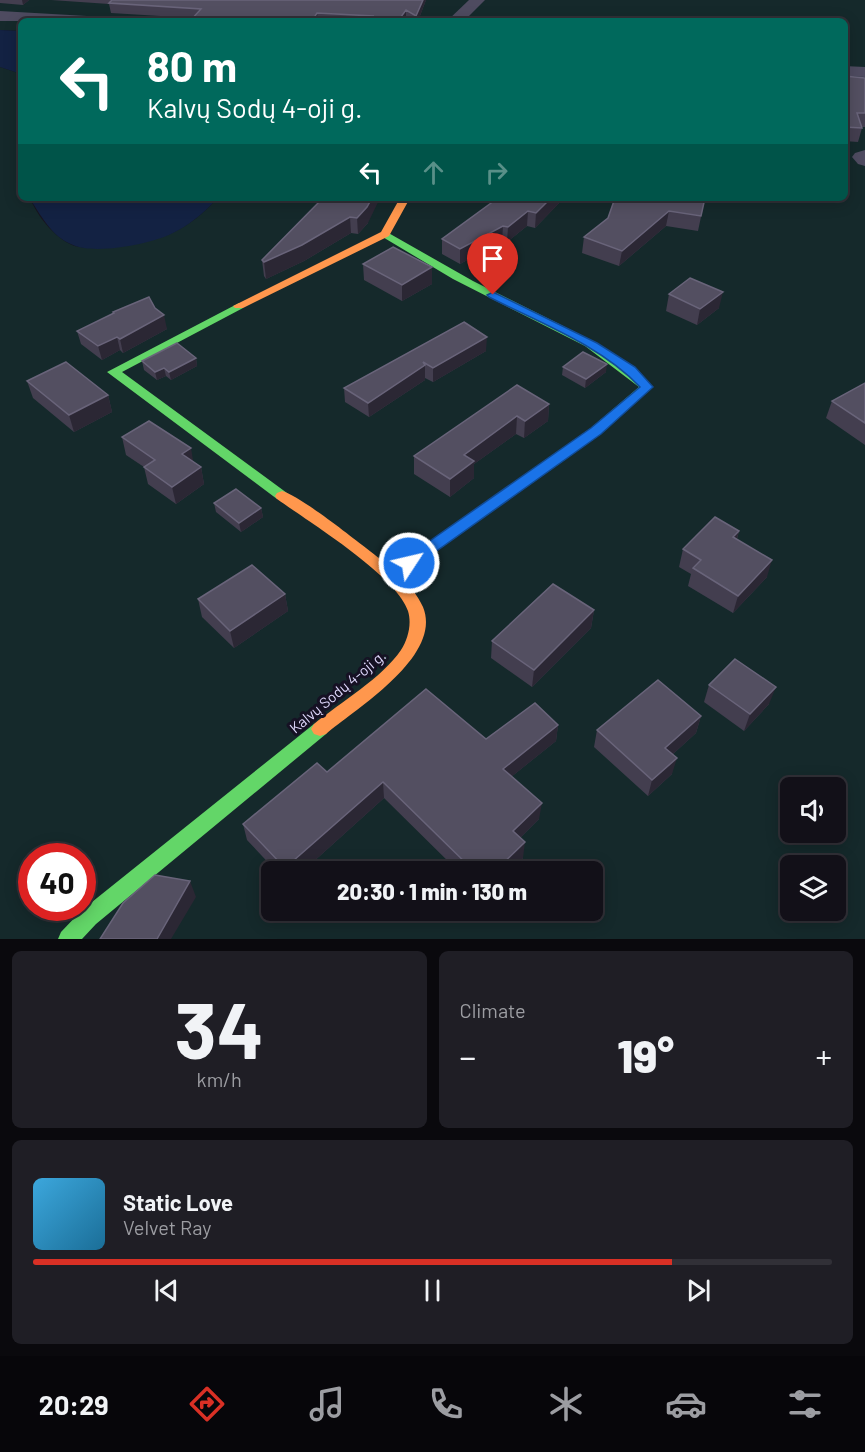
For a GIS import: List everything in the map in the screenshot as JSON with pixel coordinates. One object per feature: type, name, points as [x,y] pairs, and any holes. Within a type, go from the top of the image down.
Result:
[{"type":"street","points":[[458,18],[478,0]]},
{"type":"street","points":[[0,16],[31,18],[45,6]]},
{"type":"street","points":[[848,71],[865,72]]},
{"type":"street","points":[[385,234],[473,285],[593,345],[631,370],[647,387],[596,431],[391,576],[113,372],[258,296],[385,234],[403,201]]},
{"type":"street","name":"Kalvų Sodų 4-oji g.","points":[[68,939],[89,917],[399,664],[413,645],[420,614],[408,592],[391,576]]},
{"type":"green space","points":[[0,0],[865,0],[865,939],[0,939],[0,67],[18,73],[18,201],[32,201],[37,212],[59,237],[72,245],[81,247],[93,248],[138,243],[164,236],[189,224],[204,212],[213,203],[212,201],[848,201],[848,18],[18,18],[18,31],[0,30]]},
{"type":"water","points":[[0,30],[18,31],[18,73],[0,67]]},
{"type":"water","points":[[31,201],[212,201],[213,203],[190,223],[173,233],[152,241],[123,247],[83,248],[59,237],[48,226]]},
{"type":"building","points":[[112,0],[423,0],[416,16],[406,10],[400,18],[317,13],[314,18],[193,18],[201,9],[109,3]]},
{"type":"building","points":[[848,76],[865,78],[865,113],[857,113],[862,128],[848,127]]},
{"type":"building","points":[[320,201],[370,201],[357,218],[350,217],[302,245],[264,262],[262,260]]},
{"type":"building","points":[[494,201],[548,201],[536,213],[528,211],[508,227],[503,226],[460,249],[442,239]]},
{"type":"building","points":[[614,201],[704,201],[701,216],[669,211],[622,251],[584,237],[608,218]]},
{"type":"building","points":[[393,247],[432,267],[402,285],[363,264]]},
{"type":"building","points":[[690,278],[723,292],[700,309],[669,294]]},
{"type":"building","points":[[149,297],[155,308],[164,315],[120,339],[117,337],[98,346],[77,331],[113,312]]},
{"type":"building","points":[[464,322],[487,337],[433,368],[423,362],[425,365],[368,403],[344,388]]},
{"type":"building","points":[[177,343],[196,358],[169,372],[164,368],[155,372],[142,361]]},
{"type":"building","points":[[583,352],[607,364],[586,379],[563,367]]},
{"type":"building","points":[[66,362],[108,395],[69,415],[27,381]]},
{"type":"building","points":[[865,383],[865,423],[832,401]]},
{"type":"building","points":[[517,385],[549,404],[525,421],[517,416],[464,455],[474,461],[450,479],[414,456]]},
{"type":"building","points":[[149,421],[191,448],[182,454],[201,467],[172,487],[144,467],[155,460],[122,437]]},
{"type":"building","points":[[236,489],[261,508],[239,523],[214,503]]},
{"type":"building","points":[[715,517],[739,531],[733,537],[772,560],[738,596],[693,568],[701,560],[683,549]]},
{"type":"building","points":[[252,565],[285,594],[230,631],[198,599]]},
{"type":"building","points":[[553,584],[594,610],[534,670],[492,641]]},
{"type":"building","points":[[735,659],[776,687],[750,714],[709,685]]},
{"type":"building","points":[[658,680],[701,716],[665,748],[677,758],[652,780],[597,730]]},
{"type":"building","points":[[426,689],[486,739],[535,703],[558,725],[503,769],[542,803],[513,831],[525,842],[505,861],[464,861],[383,782],[293,861],[278,861],[243,824],[317,763],[327,772]]},
{"type":"building","points":[[155,875],[190,881],[157,939],[100,939],[123,903]]},
{"type":"traffic: fast","points":[[385,234],[481,289],[589,344],[629,371],[647,387],[596,431],[391,576]]},
{"type":"traffic: fast","points":[[239,306],[113,372],[282,496]]},
{"type":"traffic: fast","points":[[68,939],[89,917],[320,729]]},
{"type":"traffic: slow","points":[[239,306],[385,234],[403,201]]},
{"type":"traffic: slow","points":[[282,496],[376,563],[407,594],[417,614],[415,638],[398,665],[320,729]]},
{"type":"route","points":[[409,563],[596,431],[647,387],[631,370],[593,345],[493,295]]}]
